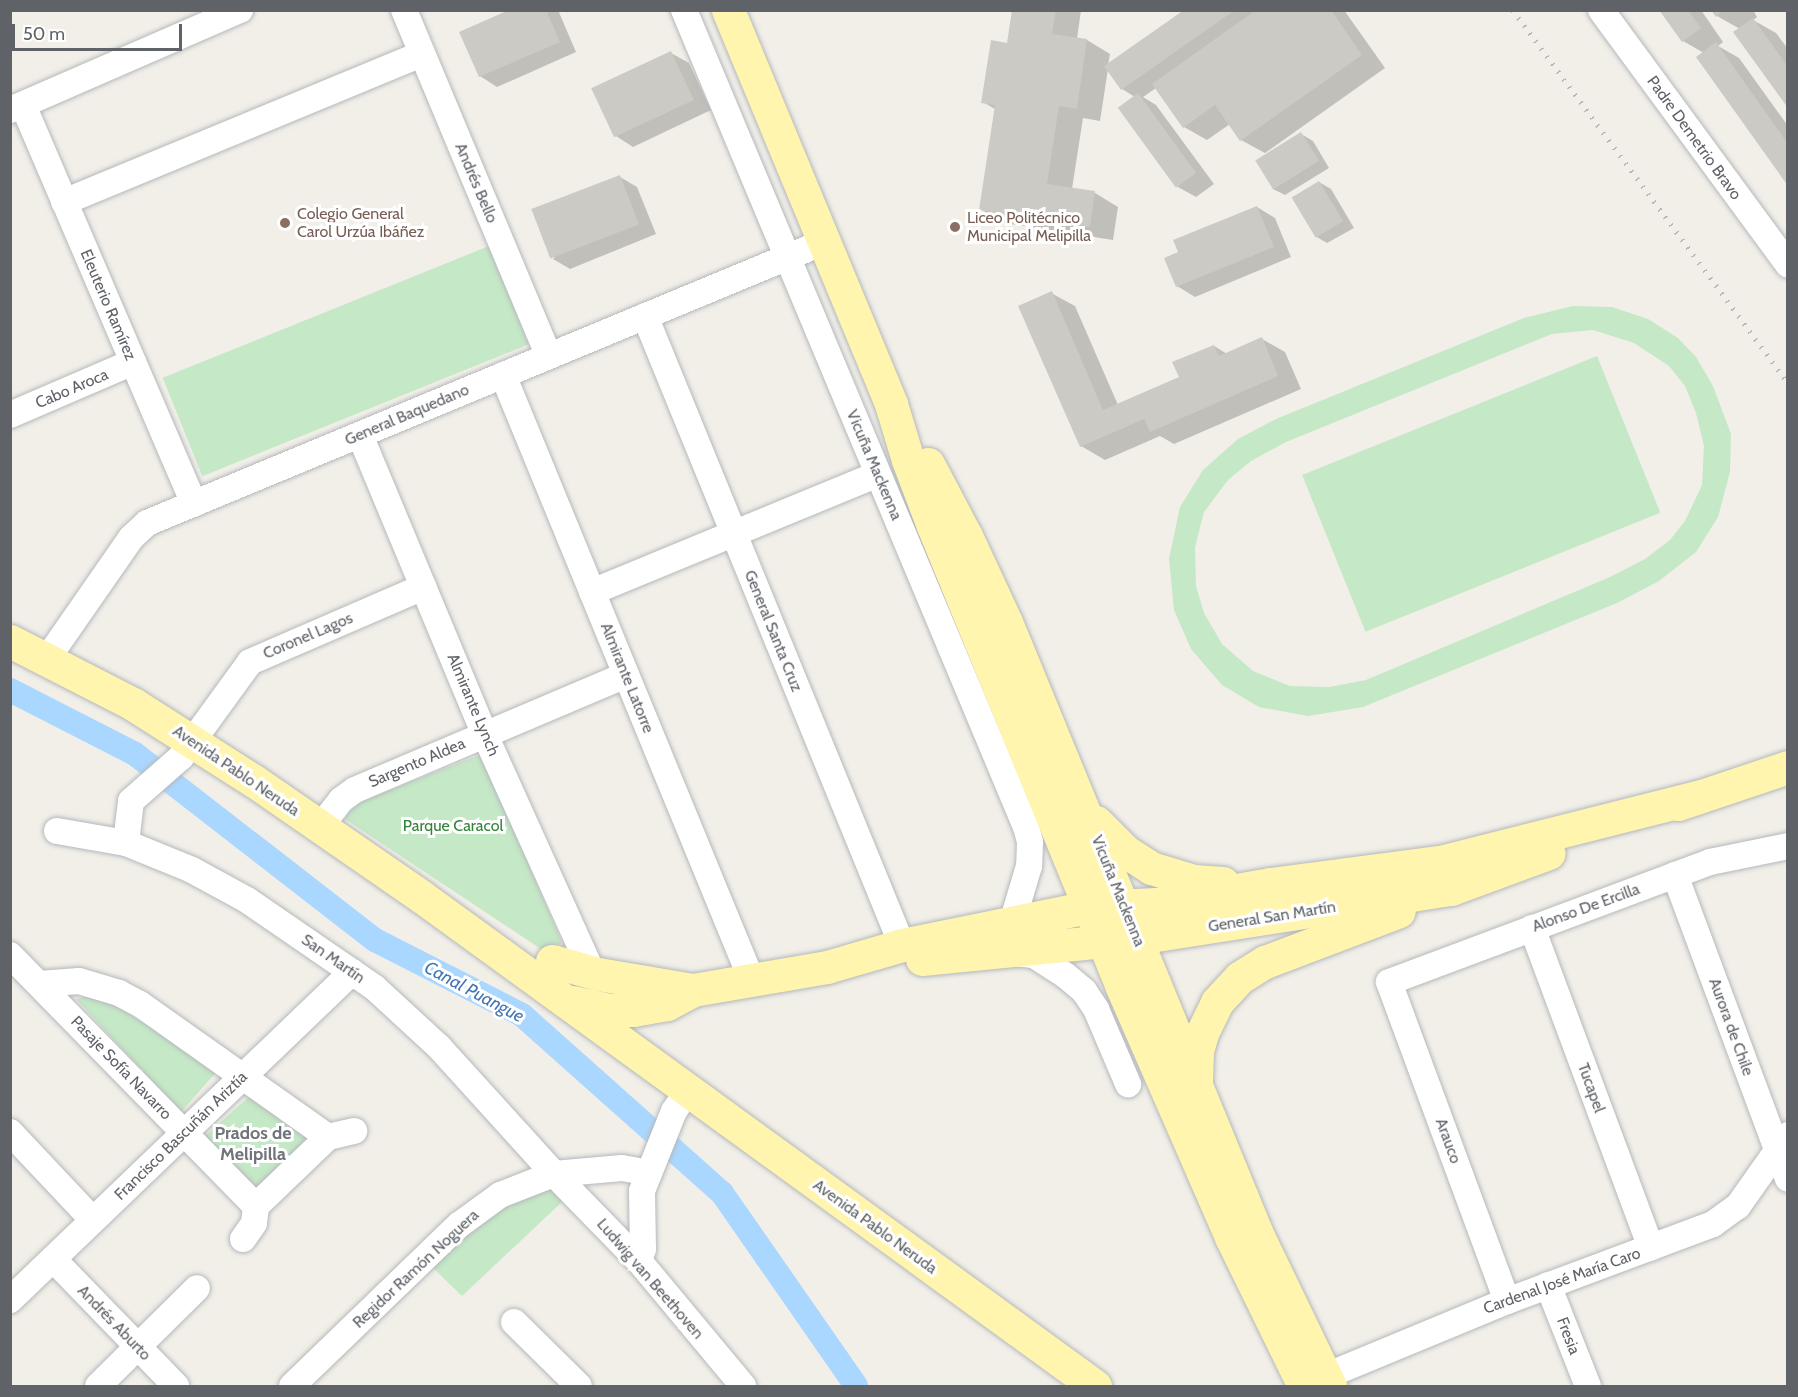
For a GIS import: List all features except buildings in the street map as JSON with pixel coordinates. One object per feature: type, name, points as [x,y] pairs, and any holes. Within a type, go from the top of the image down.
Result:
[{"type":"main road","name":"Vicuña Mackenna","points":[[728,10],[891,404],[908,460],[933,526],[1089,907],[1231,1237],[1315,1384]]},
{"type":"main road","name":"Vicuña Mackenna","points":[[891,404],[931,470],[966,536],[1006,622],[1124,905],[1315,1384]]},
{"type":"main road","name":"Avenida Pablo Neruda","points":[[10,641],[133,704],[187,749],[320,827],[451,918],[561,999],[648,1057],[688,1091],[1095,1386]]},
{"type":"main road","name":"General San Martín","points":[[827,967],[902,945],[1011,937],[1104,942],[1451,890],[1700,796],[1788,767]]},
{"type":"main road","name":"General San Martín","points":[[561,999],[609,1010],[633,1010],[752,981],[1011,937],[1089,907],[1190,899],[1270,884],[1440,862],[1700,796]]},
{"type":"main road","points":[[1085,809],[1125,851],[1162,872],[1215,883],[1270,884]]},
{"type":"main road","points":[[1196,1089],[1195,1070],[1202,1033],[1217,1002],[1239,978],[1265,962],[1451,890]]},
{"type":"main road","name":"Avenida Pablo Neruda","points":[[451,918],[552,961],[609,1010],[648,1057]]},
{"type":"main road","name":"General San Martín","points":[[552,961],[680,997]]},
{"type":"main road","points":[[648,1057],[647,1027],[680,997]]},
{"type":"street","points":[[17,108],[240,10]]},
{"type":"street","name":"Andrés Bello","points":[[404,10],[549,356]]},
{"type":"street","name":"Vicuña Mackenna","points":[[684,10],[1026,827],[1030,842],[1029,866],[1011,937]]},
{"type":"street","name":"Padre Demetrio Bravo","points":[[1600,10],[1788,265]]},
{"type":"street","points":[[64,201],[422,54]]},
{"type":"street","name":"Eleuterio Ramírez","points":[[17,108],[64,201],[194,504]]},
{"type":"street","name":"General Baquedano","points":[[46,659],[136,532],[147,523],[824,242]]},
{"type":"street","name":"General Santa Cruz","points":[[645,316],[902,945]]},
{"type":"street","name":"Cabo Aroca","points":[[10,415],[133,362]]},
{"type":"street","name":"Almirante Latorre","points":[[503,375],[752,981]]},
{"type":"street","name":"Almirante Lynch","points":[[360,435],[485,735],[592,972]]},
{"type":"street","points":[[592,592],[878,474]]},
{"type":"street","name":"Coronel Lagos","points":[[127,834],[131,801],[187,749],[241,671],[255,658],[423,587]]},
{"type":"street","name":"Sargento Aldea","points":[[320,827],[341,800],[355,790],[626,675]]},
{"type":"street","name":"San Martín","points":[[57,831],[103,837],[127,834],[166,858],[218,883],[352,972],[397,1006],[440,1047],[554,1174]]},
{"type":"street","name":"Alonso De Ercilla","points":[[1389,982],[1721,860],[1788,846]]},
{"type":"street","name":"Aurora de Chile","points":[[1675,876],[1782,1143],[1788,1179]]},
{"type":"street","name":"Tucapel","points":[[1532,928],[1651,1248]]},
{"type":"street","points":[[1011,937],[1084,991],[1096,1008],[1128,1084]]},
{"type":"street","name":"Pasaje Sofía Navarro","points":[[10,955],[256,1206]]},
{"type":"street","name":"Francisco Bascuñán Ariztía","points":[[11,1298],[352,972]]},
{"type":"street","points":[[39,984],[79,981],[119,993],[160,1016],[328,1137]]},
{"type":"street","name":"Arauco","points":[[1389,982],[1507,1301]]},
{"type":"street","points":[[639,1261],[643,1249],[642,1191],[674,1111],[688,1091]]},
{"type":"street","points":[[243,1239],[254,1223],[256,1206],[328,1137],[354,1131]]},
{"type":"street","points":[[10,1132],[93,1220]]},
{"type":"street","name":"Cardenal José María Caro","points":[[1315,1384],[1507,1301],[1706,1227],[1726,1216],[1747,1194],[1782,1143]]},
{"type":"street","name":"Regidor Ramón Noguera","points":[[292,1386],[478,1208],[518,1186],[554,1174],[622,1168],[649,1173]]},
{"type":"street","name":"Ludwig van Beethoven","points":[[554,1174],[639,1261],[744,1386]]},
{"type":"street","name":"Andrés Aburto","points":[[53,1259],[176,1386]]},
{"type":"street","name":"Fresia","points":[[1548,1286],[1588,1386]]},
{"type":"street","points":[[98,1386],[197,1288]]},
{"type":"street","points":[[514,1322],[579,1386]]},
{"type":"green space","points":[[489,246],[529,344],[202,476],[163,378]]},
{"type":"green space","points":[[1573,306],[1612,307],[1648,319],[1678,338],[1696,357],[1713,386],[1731,434],[1730,472],[1718,517],[1696,552],[1659,581],[1617,603],[1363,707],[1308,716],[1259,707],[1222,685],[1191,649],[1174,610],[1169,559],[1180,507],[1203,470],[1238,439],[1276,419],[1524,318]],"holes":[[[1593,330],[1634,343],[1669,366],[1685,386],[1696,413],[1704,446],[1702,485],[1685,521],[1670,540],[1645,559],[1610,577],[1366,680],[1329,687],[1290,686],[1253,671],[1222,644],[1204,613],[1196,586],[1195,547],[1204,512],[1228,480],[1251,461],[1286,442],[1552,334]]]},
{"type":"green space","points":[[1597,356],[1660,513],[1365,632],[1302,475]]},
{"type":"green space","name":"Parque Caracol","points":[[482,754],[562,943],[541,949],[345,819],[351,805]]},
{"type":"green space","points":[[90,996],[114,1005],[219,1069],[181,1112],[76,999]]},
{"type":"green space","points":[[252,1094],[315,1139],[258,1189],[204,1137]]},
{"type":"green space","points":[[548,1186],[563,1201],[462,1296],[428,1263],[472,1223]]},
{"type":"waterway","name":"Canal Puangue","points":[[10,690],[135,754],[375,940],[522,1015],[722,1193],[856,1386]]},
{"type":"railway","points":[[1513,10],[1788,383]]},
{"type":"place","name":"Colegio General Carol Urzúa Ibáñez","points":[[285,223]]},
{"type":"place","name":"Liceo Politécnico Municipal Melipilla","points":[[955,227]]},
{"type":"district","name":"Prados de Melipilla","points":[[253,1144]]}]
